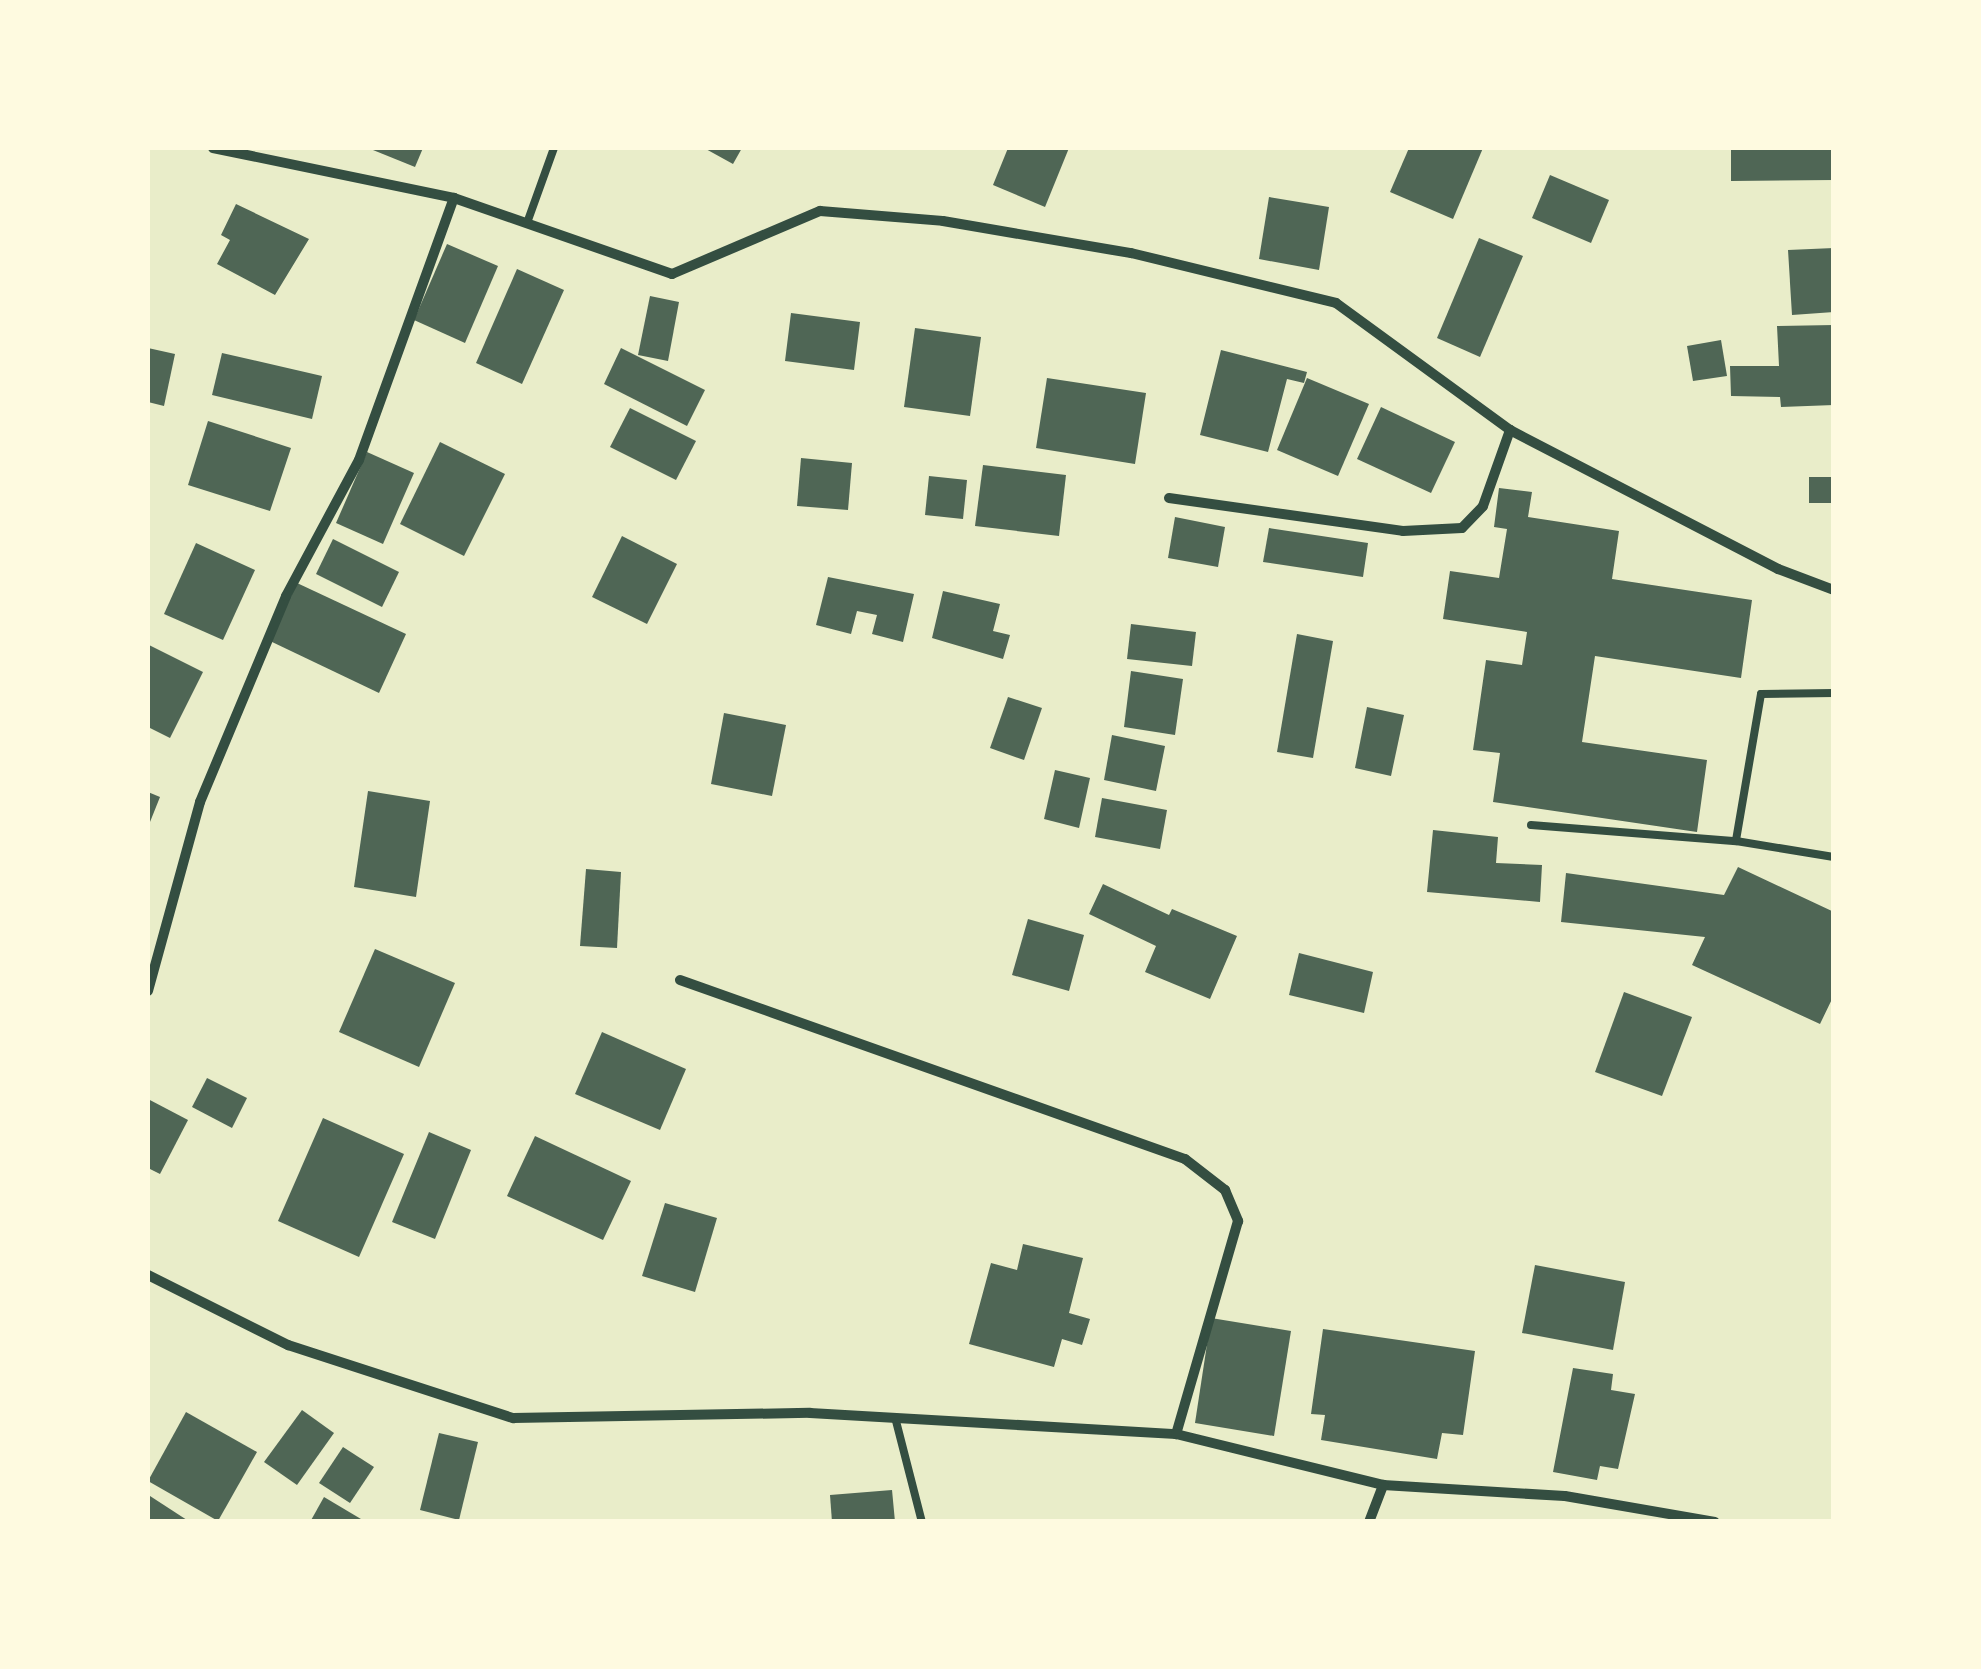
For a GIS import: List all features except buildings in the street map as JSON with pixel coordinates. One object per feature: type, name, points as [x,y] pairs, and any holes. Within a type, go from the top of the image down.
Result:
[{"type":"street","points":[[213,148],[454,198],[672,274],[820,211],[943,222],[1131,253],[1336,303],[1510,430],[1778,568],[1834,590]]},
{"type":"street","points":[[148,991],[200,802],[286,596],[359,460],[454,198]]},
{"type":"street","points":[[1170,498],[1403,531],[1462,528],[1483,506],[1510,430]]},
{"type":"street","points":[[680,980],[1184,1159],[1225,1190],[1238,1221],[1176,1434]]},
{"type":"street","points":[[148,1276],[288,1345],[513,1418],[810,1413],[896,1421],[1176,1434],[1383,1485],[1565,1496],[1715,1522]]},
{"type":"street","points":[[1369,1522],[1383,1485]]},
{"type":"lane","points":[[526,223],[554,148]]},
{"type":"lane","points":[[1736,841],[1762,694],[1834,693]]},
{"type":"lane","points":[[1531,825],[1736,841],[1834,857]]},
{"type":"lane","points":[[896,1421],[922,1522]]}]
